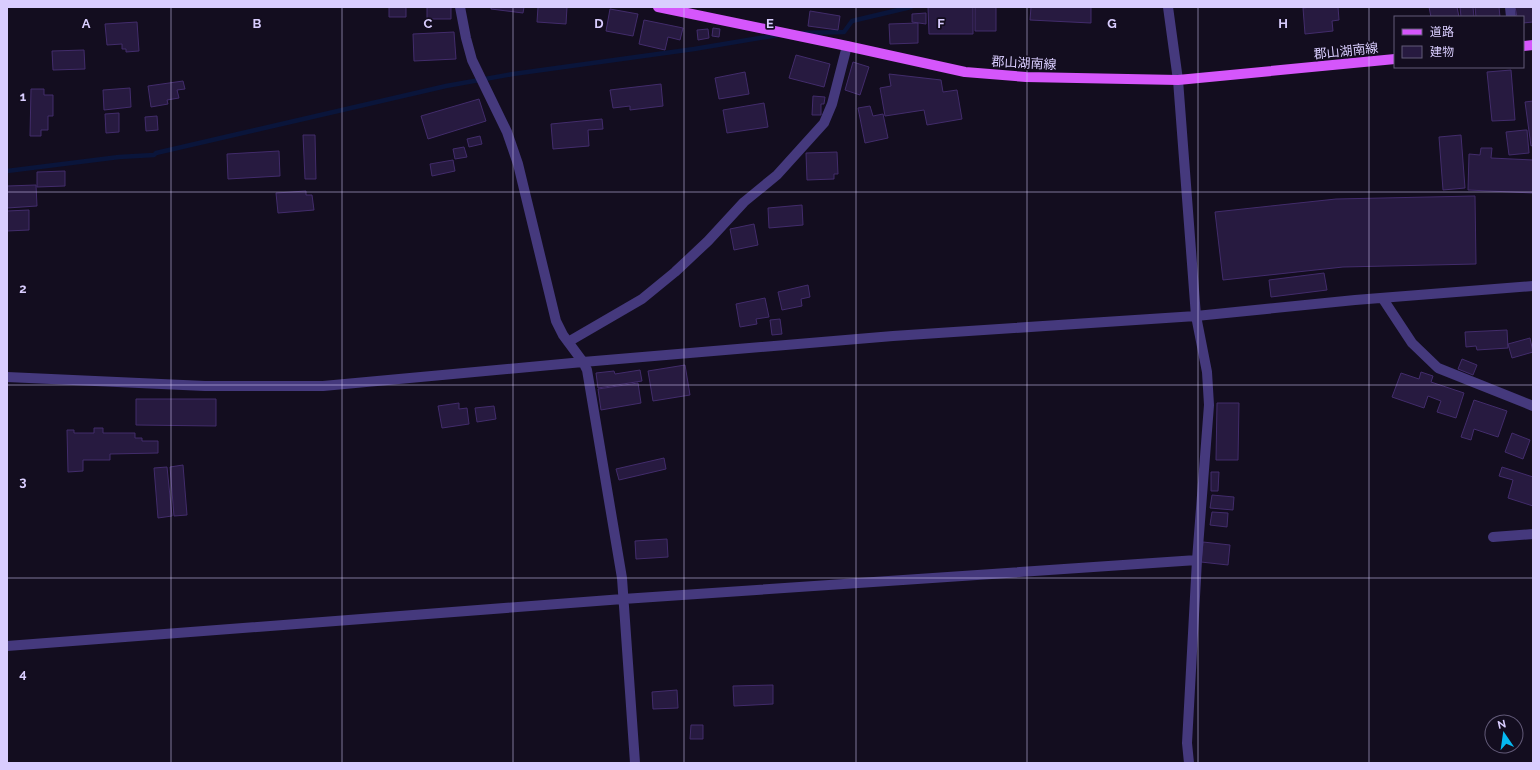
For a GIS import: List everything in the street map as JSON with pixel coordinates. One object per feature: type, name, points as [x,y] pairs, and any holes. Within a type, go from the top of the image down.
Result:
[{"type":"main road","name":"郡山湖南線","points":[[658,7],[965,72],[1026,77],[1178,80],[1394,59]]},
{"type":"street","points":[[460,7],[472,60],[507,132],[518,164],[552,310],[558,325],[587,370],[622,578],[635,763]]},
{"type":"street","points":[[1168,7],[1178,80],[1196,316],[1207,372],[1209,405],[1197,560],[1187,744],[1189,763]]},
{"type":"street","points":[[568,342],[642,299],[708,242],[744,202],[777,175],[824,123],[832,104],[847,46]]},
{"type":"street","points":[[7,377],[205,386],[323,386],[893,336],[1196,316],[1355,300],[1533,286]]},
{"type":"street","points":[[1383,299],[1412,343],[1438,368],[1533,406]]},
{"type":"street","points":[[1494,537],[1533,534]]},
{"type":"street","points":[[7,646],[623,599],[1197,560]]},
{"type":"building","points":[[389,7],[406,7],[406,17],[389,17]]},
{"type":"building","points":[[427,7],[451,7],[451,19],[427,19]]},
{"type":"building","points":[[491,7],[524,7],[523,13],[491,9]]},
{"type":"building","points":[[538,7],[567,7],[566,24],[537,22]]},
{"type":"building","points":[[928,7],[973,7],[973,34],[929,34]]},
{"type":"building","points":[[975,7],[996,7],[996,31],[975,31]]},
{"type":"building","points":[[1031,7],[1091,7],[1091,23],[1030,20]]},
{"type":"building","points":[[1338,7],[1339,20],[1332,21],[1333,31],[1305,34],[1303,8]]},
{"type":"building","points":[[1429,7],[1457,7],[1459,16],[1431,16]]},
{"type":"building","points":[[1460,7],[1473,7],[1474,16],[1461,16]]},
{"type":"building","points":[[1475,7],[1499,7],[1500,16],[1476,16]]},
{"type":"building","points":[[1515,7],[1533,7],[1533,22],[1524,23],[1524,16],[1517,16]]},
{"type":"building","points":[[610,9],[638,14],[633,36],[606,31]]},
{"type":"building","points":[[810,11],[840,16],[838,30],[808,26]]},
{"type":"building","points":[[926,13],[926,24],[912,22],[912,14]]},
{"type":"building","points":[[644,20],[683,28],[680,40],[668,37],[665,50],[639,44]]},
{"type":"building","points":[[137,22],[139,51],[126,52],[126,49],[122,49],[122,44],[107,45],[105,24]]},
{"type":"building","points":[[918,23],[918,43],[890,44],[889,24]]},
{"type":"building","points":[[713,28],[720,29],[719,37],[712,36]]},
{"type":"building","points":[[708,29],[709,38],[698,40],[697,30]]},
{"type":"building","points":[[454,32],[456,59],[414,61],[413,34]]},
{"type":"building","points":[[84,50],[85,69],[53,70],[52,51]]},
{"type":"building","points":[[796,55],[830,64],[824,87],[789,78]]},
{"type":"building","points":[[853,62],[869,67],[860,95],[845,90]]},
{"type":"building","points":[[1511,70],[1515,120],[1492,121],[1487,72]]},
{"type":"building","points":[[745,72],[749,94],[719,99],[715,78]]},
{"type":"building","points":[[889,74],[941,80],[943,92],[957,90],[962,119],[927,125],[924,110],[885,116],[880,88],[891,86]]},
{"type":"building","points":[[183,81],[185,89],[177,90],[179,98],[167,100],[168,104],[151,107],[148,86]]},
{"type":"building","points":[[661,84],[663,106],[630,110],[630,106],[613,108],[610,90]]},
{"type":"building","points":[[130,88],[131,107],[104,110],[103,90]]},
{"type":"building","points":[[31,89],[44,89],[44,95],[53,95],[53,116],[48,116],[48,130],[41,130],[41,136],[30,136]]},
{"type":"building","points":[[813,96],[825,97],[824,104],[821,104],[821,115],[812,115]]},
{"type":"building","points":[[479,99],[486,121],[428,139],[421,116]]},
{"type":"building","points":[[1533,101],[1533,145],[1531,146],[1525,102]]},
{"type":"building","points":[[764,103],[768,127],[727,133],[723,110]]},
{"type":"building","points":[[870,106],[873,116],[883,114],[888,138],[865,143],[858,108]]},
{"type":"building","points":[[119,113],[119,132],[106,133],[105,114]]},
{"type":"building","points":[[157,116],[158,130],[146,131],[145,117]]},
{"type":"building","points":[[602,119],[603,129],[588,130],[589,146],[553,149],[551,124]]},
{"type":"building","points":[[1527,130],[1529,153],[1509,155],[1506,132]]},
{"type":"building","points":[[303,135],[315,135],[316,179],[305,179]]},
{"type":"building","points":[[1461,135],[1465,188],[1443,190],[1439,137]]},
{"type":"building","points":[[480,136],[482,144],[469,147],[467,139]]},
{"type":"building","points":[[464,147],[467,157],[455,159],[453,149]]},
{"type":"building","points":[[1481,148],[1492,148],[1491,158],[1533,160],[1533,193],[1468,190],[1469,154],[1480,155]]},
{"type":"building","points":[[279,151],[280,176],[228,179],[227,154]]},
{"type":"building","points":[[837,152],[838,174],[834,174],[834,179],[807,180],[806,153]]},
{"type":"building","points":[[453,160],[455,171],[432,176],[430,164]]},
{"type":"building","points":[[65,171],[65,186],[37,187],[37,172]]},
{"type":"building","points":[[36,185],[37,206],[7,208],[7,186]]},
{"type":"building","points":[[306,191],[306,195],[312,195],[314,210],[278,213],[276,193]]},
{"type":"building","points":[[1475,196],[1476,264],[1343,267],[1223,280],[1215,212],[1336,199]]},
{"type":"building","points":[[802,205],[803,225],[769,228],[768,208]]},
{"type":"building","points":[[29,210],[29,230],[7,231],[7,211]]},
{"type":"building","points":[[754,224],[758,245],[734,250],[730,229]]},
{"type":"building","points":[[1324,273],[1327,290],[1271,297],[1269,280]]},
{"type":"building","points":[[808,285],[810,297],[801,299],[802,306],[782,310],[778,292]]},
{"type":"building","points":[[765,298],[769,317],[756,319],[757,324],[740,327],[736,304]]},
{"type":"building","points":[[780,319],[782,334],[772,335],[770,320]]},
{"type":"building","points":[[1507,330],[1508,348],[1477,350],[1476,346],[1466,347],[1465,332]]},
{"type":"building","points":[[1530,338],[1533,352],[1512,358],[1508,344]]},
{"type":"building","points":[[1462,359],[1477,365],[1473,375],[1458,369]]},
{"type":"building","points":[[685,365],[690,395],[653,401],[648,371]]},
{"type":"building","points":[[640,370],[642,381],[598,388],[596,373],[614,371],[615,374]]},
{"type":"building","points":[[1421,372],[1433,376],[1431,382],[1464,393],[1456,418],[1437,412],[1441,401],[1428,396],[1424,408],[1392,397],[1401,373],[1419,379]]},
{"type":"building","points":[[638,383],[641,403],[601,410],[598,389]]},
{"type":"building","points":[[136,399],[216,399],[216,426],[136,425]]},
{"type":"building","points":[[1474,400],[1507,411],[1498,437],[1474,429],[1471,440],[1461,437]]},
{"type":"building","points":[[459,403],[459,409],[467,408],[469,424],[442,428],[438,406]]},
{"type":"building","points":[[1217,403],[1239,403],[1238,460],[1216,460]]},
{"type":"building","points":[[494,406],[496,419],[477,422],[475,408]]},
{"type":"building","points":[[94,428],[103,428],[103,433],[135,433],[135,438],[142,438],[142,441],[158,441],[158,453],[110,454],[110,460],[83,460],[83,471],[68,472],[67,430],[74,430],[74,433],[94,433]]},
{"type":"building","points":[[1512,433],[1530,440],[1523,459],[1505,452]]},
{"type":"building","points":[[664,458],[666,469],[619,480],[616,469]]},
{"type":"building","points":[[183,465],[187,515],[174,516],[170,467]]},
{"type":"building","points":[[167,467],[172,516],[158,518],[154,468]]},
{"type":"building","points":[[1502,467],[1533,477],[1533,506],[1508,498],[1513,480],[1499,476]]},
{"type":"building","points":[[1211,472],[1219,472],[1218,491],[1211,491]]},
{"type":"building","points":[[1212,495],[1234,497],[1233,510],[1210,508]]},
{"type":"building","points":[[1212,512],[1228,513],[1227,527],[1210,525]]},
{"type":"building","points":[[667,539],[668,557],[636,559],[635,541]]},
{"type":"building","points":[[1203,542],[1230,545],[1228,565],[1201,562]]},
{"type":"building","points":[[773,685],[773,704],[734,706],[733,686]]},
{"type":"building","points":[[677,690],[678,708],[653,709],[652,692]]},
{"type":"building","points":[[691,725],[703,725],[703,739],[690,739]]},
{"type":"waterway","points":[[803,33],[844,32],[852,21],[911,7]]},
{"type":"waterway","points":[[7,171],[119,157],[154,155],[156,153],[446,86],[513,74],[694,49],[778,35]]}]
